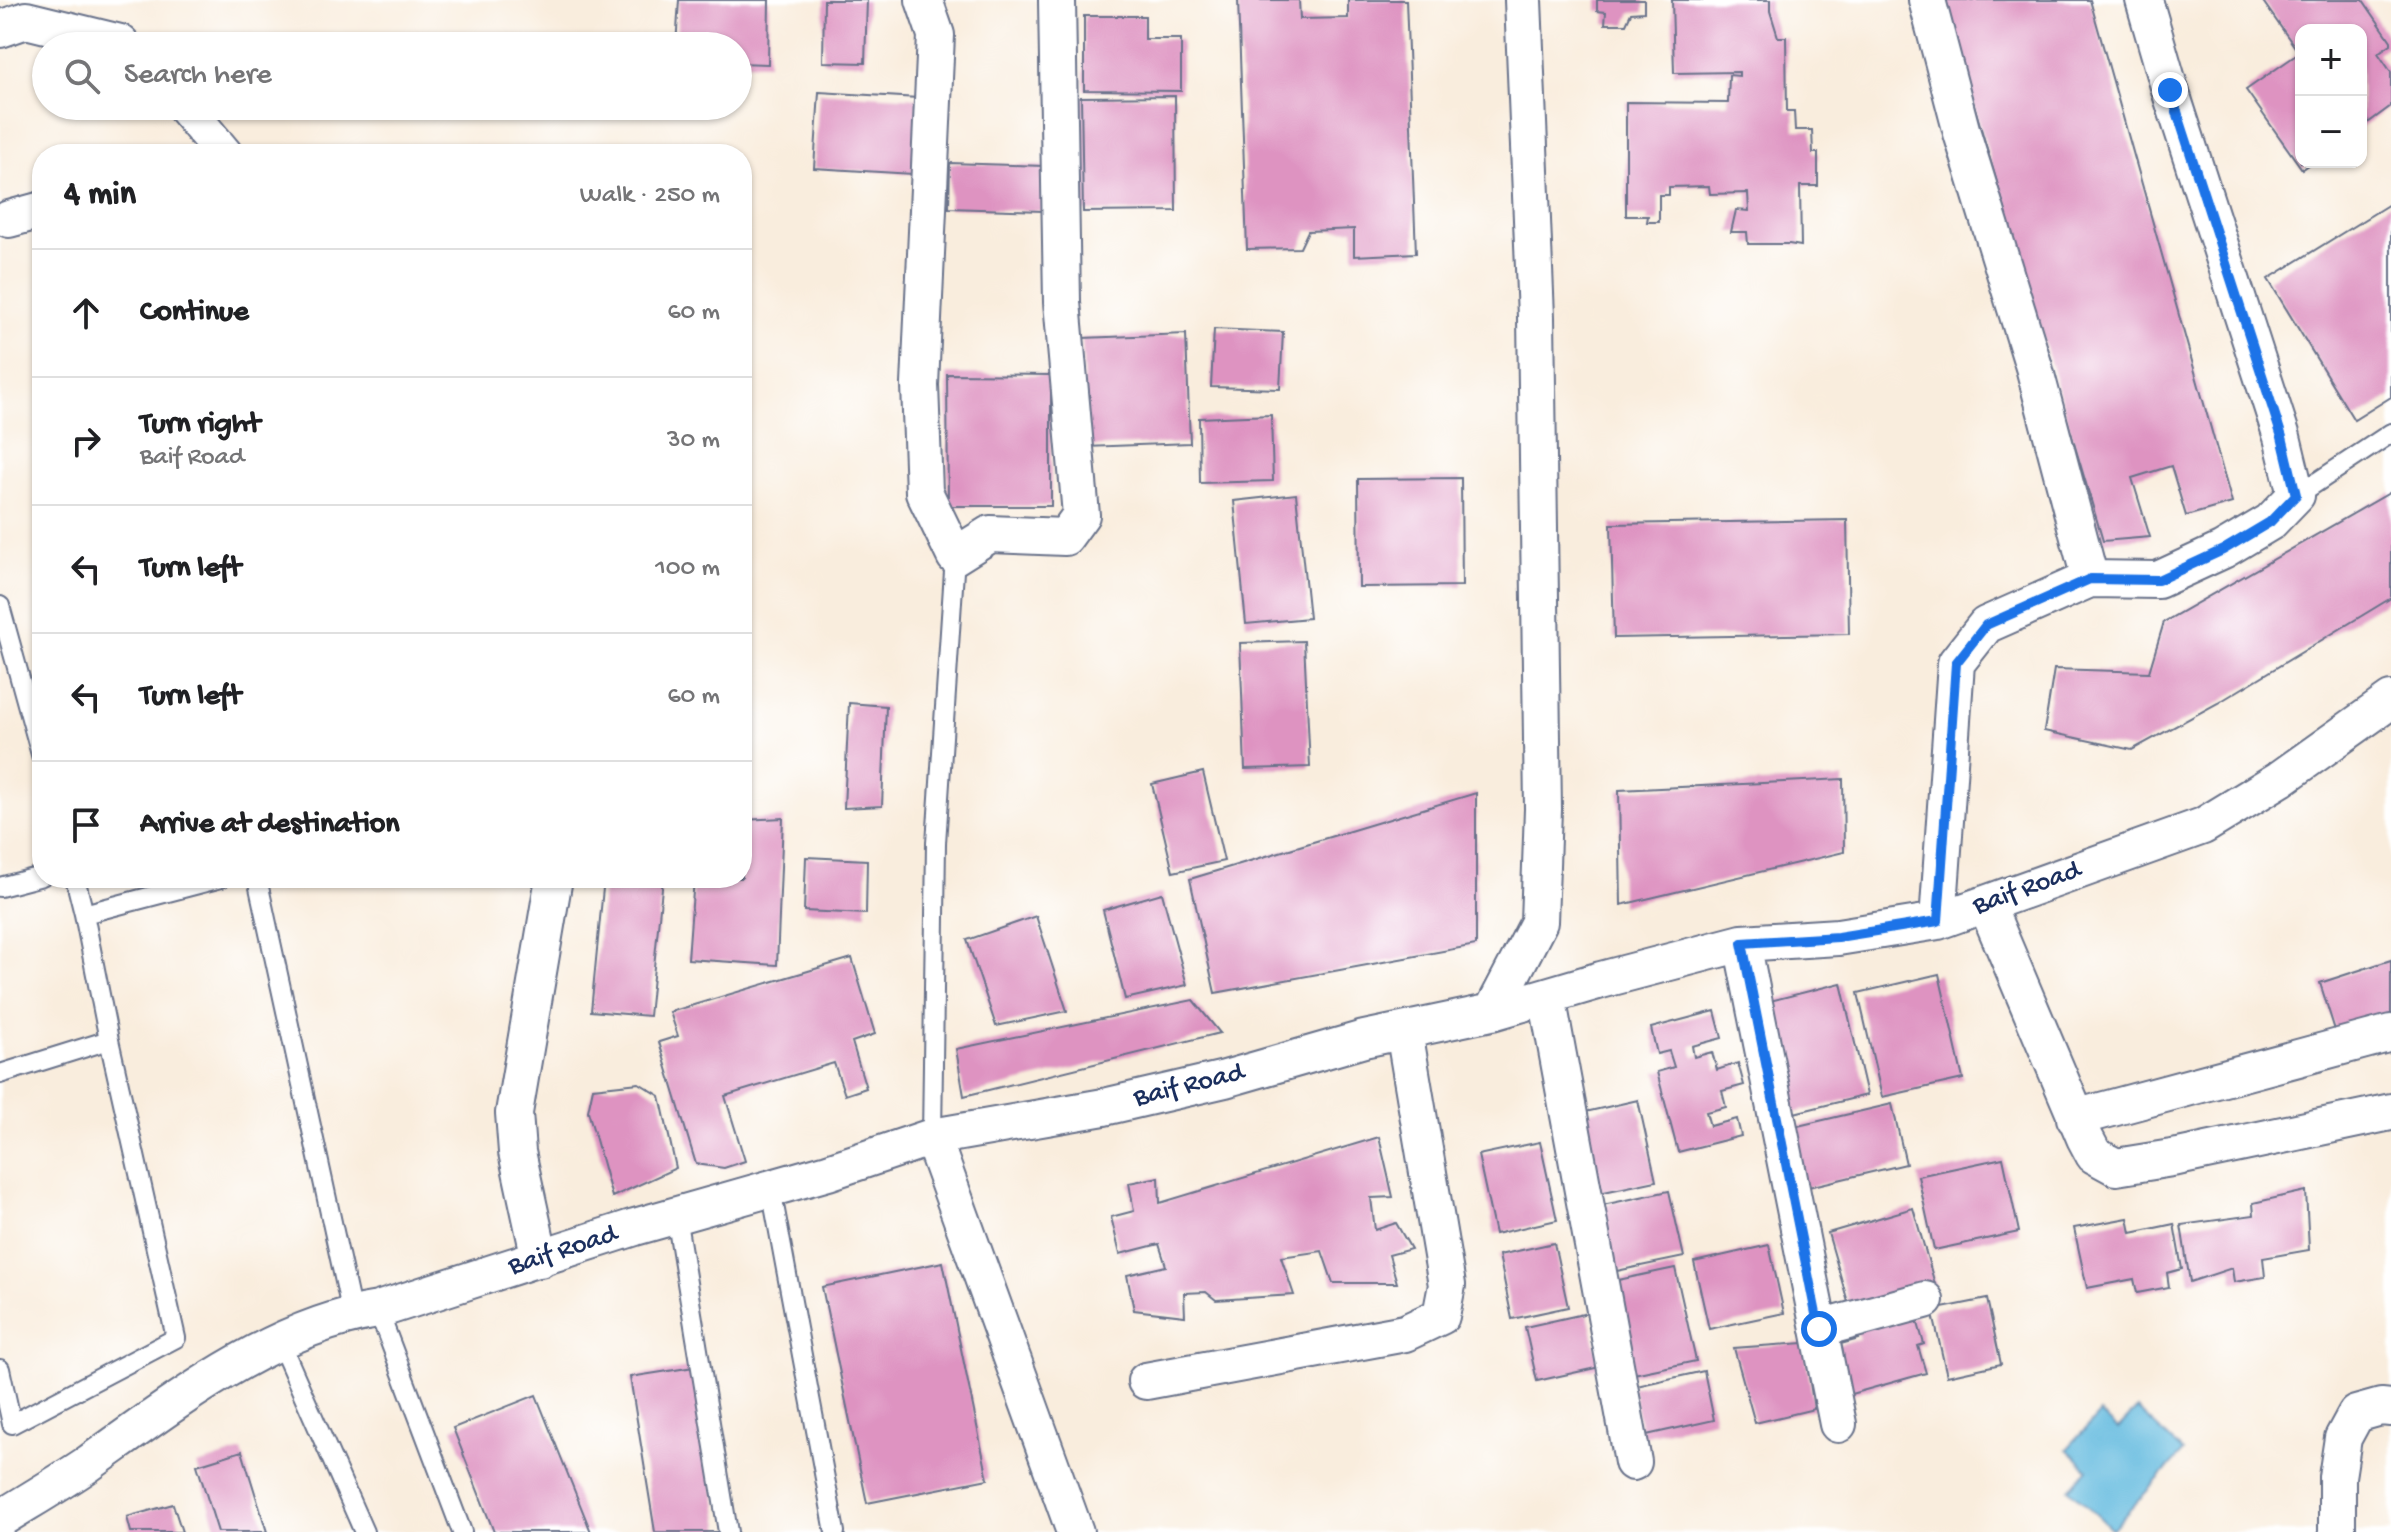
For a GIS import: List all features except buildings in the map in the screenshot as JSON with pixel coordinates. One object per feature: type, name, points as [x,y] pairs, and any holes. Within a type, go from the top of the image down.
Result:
[{"type":"street","points":[[924,0],[936,35],[920,385],[924,492],[955,556],[990,534],[1065,537],[1081,515],[1062,302],[1057,0]]},
{"type":"street","points":[[1492,1012],[1539,922],[1543,823],[1536,317],[1523,0]]},
{"type":"street","points":[[1927,0],[1962,133],[2034,367],[2090,579]]},
{"type":"street","points":[[1938,921],[1956,663],[1986,625],[2090,579],[2158,580],[2223,550],[2270,522],[2296,495],[2282,437],[2144,0]]},
{"type":"street","points":[[0,29],[26,20],[75,32]]},
{"type":"street","points":[[196,120],[216,144]]},
{"type":"street","name":"Baif Road","points":[[0,1519],[85,1466],[187,1393],[280,1342],[365,1312],[932,1137],[1119,1104],[1225,1079],[1364,1039],[1492,1012],[1742,943],[1838,937],[1938,921],[2203,826],[2280,779],[2391,700]]},
{"type":"street","points":[[540,1259],[517,1152],[514,1113],[552,888]]},
{"type":"street","points":[[1986,904],[2075,1118],[2094,1155],[2116,1167],[2391,1112]]},
{"type":"street","points":[[1742,943],[1838,1424]]},
{"type":"street","points":[[1547,996],[1633,1462]]},
{"type":"street","points":[[1146,1381],[1405,1333],[1441,1316],[1447,1285],[1404,1031]]},
{"type":"street","points":[[2075,1118],[2391,1033]]},
{"type":"street","points":[[932,1137],[1075,1532]]},
{"type":"street","points":[[1819,1329],[1925,1300]]},
{"type":"street","points":[[2337,1532],[2337,1477],[2343,1438],[2356,1414],[2381,1407],[2391,1408]]},
{"type":"lane","points":[[2293,498],[2391,433]]},
{"type":"lane","points":[[932,1137],[936,843],[955,556]]},
{"type":"lane","points":[[0,608],[32,722]]},
{"type":"lane","points":[[0,887],[32,879]]},
{"type":"lane","points":[[0,1369],[12,1424],[176,1338],[78,888]]},
{"type":"lane","points":[[84,914],[183,888]]},
{"type":"lane","points":[[259,888],[365,1312],[462,1532]]},
{"type":"lane","points":[[0,1074],[109,1040]]},
{"type":"lane","points":[[771,1189],[835,1532]]},
{"type":"lane","points":[[676,1216],[728,1532]]},
{"type":"lane","points":[[280,1342],[364,1532]]},
{"type":"water","points":[[2137,1409],[2183,1452],[2112,1529],[2069,1489],[2088,1469],[2067,1449],[2100,1413],[2118,1429]]},
{"type":"route","points":[[1819,1329],[1742,943],[1838,937],[1938,921],[1956,663],[1986,625],[2090,579],[2158,580],[2223,550],[2270,522],[2296,495],[2282,437],[2170,90]]}]
